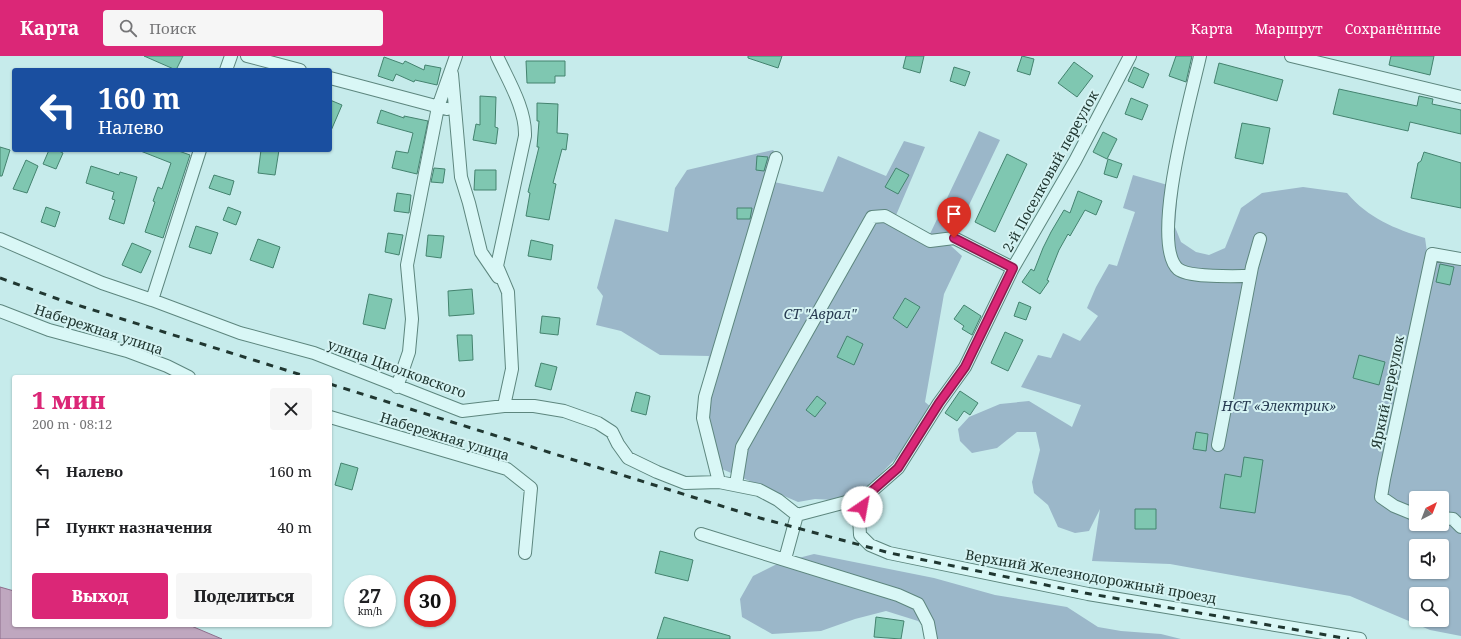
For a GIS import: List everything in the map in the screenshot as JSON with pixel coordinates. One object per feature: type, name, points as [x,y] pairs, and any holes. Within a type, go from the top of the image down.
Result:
[{"type":"street","points":[[227,68],[231,56]]},
{"type":"street","points":[[247,56],[292,68]]},
{"type":"street","points":[[396,387],[409,352],[410,345],[412,319],[407,265],[438,108],[456,56]]},
{"type":"street","points":[[497,56],[515,97],[525,125],[525,136],[497,266],[508,292],[512,369],[504,406]]},
{"type":"street","name":"2-й Поселковый переулок","points":[[864,498],[898,468],[939,403],[965,367],[1013,268],[1075,161],[1130,56]]},
{"type":"street","points":[[1200,56],[1173,173],[1167,239],[1172,260],[1179,269],[1192,274],[1218,277],[1250,276]]},
{"type":"street","points":[[1291,56],[1461,97]]},
{"type":"street","points":[[452,69],[461,177],[481,252],[508,292]]},
{"type":"street","points":[[332,79],[438,108],[455,111]]},
{"type":"street","points":[[152,300],[199,152]]},
{"type":"street","points":[[719,482],[704,418],[705,397],[776,158]]},
{"type":"street","points":[[736,484],[742,447],[872,217],[884,216],[930,241],[954,238],[1013,268]]},
{"type":"street","name":"улица Циолковского","points":[[0,239],[102,283],[240,333],[314,353],[396,387],[462,411],[504,406],[534,406],[564,411],[598,422],[612,432],[628,458],[685,483],[719,482],[736,484],[759,490],[778,500],[797,514]]},
{"type":"street","points":[[1218,445],[1250,276],[1260,239]]},
{"type":"street","name":"Яркий переулок","points":[[1409,512],[1394,506],[1381,497],[1432,254],[1461,259]]},
{"type":"street","name":"Набережная улица","points":[[0,311],[48,330],[127,351],[167,366],[185,375]]},
{"type":"street","name":"Набережная улица","points":[[332,418],[507,469],[531,488],[525,553]]},
{"type":"street","points":[[785,559],[797,514],[864,498]]},
{"type":"street","name":"Верхний Железнодорожный проезд","points":[[864,498],[859,516],[860,535],[870,546],[889,553],[1088,594],[1360,639]]},
{"type":"street","points":[[1449,519],[1452,519],[1461,527]]},
{"type":"street","points":[[701,534],[898,595],[918,604],[928,623],[932,639]]},
{"type":"green space","name":"СТ \"Аврал\"","points":[[979,131],[1000,140],[950,245],[962,256],[944,294],[925,402],[931,407],[904,450],[854,501],[815,499],[798,502],[708,463],[696,415],[709,356],[660,355],[621,331],[596,325],[603,296],[597,288],[615,219],[668,232],[675,188],[687,170],[773,150],[776,153],[769,181],[823,192],[838,156],[886,176],[904,141],[925,147],[894,220],[929,236]]},
{"type":"green space","name":"НСТ «Электрик»","points":[[1133,175],[1178,188],[1175,227],[1181,242],[1196,252],[1209,255],[1225,248],[1241,208],[1262,193],[1303,187],[1347,193],[1355,202],[1383,222],[1403,231],[1425,238],[1427,252],[1461,261],[1461,636],[1430,630],[1423,627],[1449,627],[1449,587],[1409,587],[1409,621],[1350,596],[1170,564],[1092,561],[1100,509],[1089,531],[1075,533],[1058,527],[1048,505],[1034,493],[1032,482],[1040,450],[1036,432],[1017,432],[997,448],[972,453],[960,441],[958,429],[969,417],[1000,404],[1029,401],[1072,427],[1081,405],[1021,387],[1038,355],[1051,358],[1063,333],[1080,341],[1098,316],[1087,308],[1096,287],[1109,264],[1117,266],[1135,212],[1123,208]]},
{"type":"green space","points":[[814,554],[934,578],[995,595],[1067,607],[1098,627],[1121,631],[1161,634],[1181,639],[938,639],[918,621],[886,611],[855,619],[821,631],[772,634],[742,617],[740,599],[753,576],[779,563]]},
{"type":"shaded area","points":[[0,587],[12,590],[12,627],[194,627],[222,639],[0,639]]},
{"type":"building","points":[[144,56],[183,56],[177,68],[171,68]]},
{"type":"building","points":[[748,56],[782,56],[778,68],[748,58]]},
{"type":"building","points":[[906,56],[924,56],[920,73],[903,68]]},
{"type":"building","points":[[1022,56],[1034,59],[1030,75],[1017,71]]},
{"type":"building","points":[[1176,56],[1192,56],[1186,82],[1169,76]]},
{"type":"building","points":[[1391,56],[1434,56],[1430,75],[1389,65]]},
{"type":"building","points":[[384,57],[403,64],[405,61],[424,70],[425,65],[441,68],[437,85],[415,80],[414,82],[396,74],[393,81],[378,76]]},
{"type":"building","points":[[526,61],[565,61],[565,76],[555,76],[555,83],[527,83]]},
{"type":"building","points":[[1074,62],[1093,76],[1077,97],[1058,83]]},
{"type":"building","points":[[1219,63],[1283,80],[1277,101],[1214,83]]},
{"type":"building","points":[[954,67],[970,72],[965,86],[950,81]]},
{"type":"building","points":[[1134,67],[1149,74],[1143,88],[1128,81]]},
{"type":"building","points":[[1339,89],[1417,106],[1419,96],[1433,99],[1432,104],[1461,110],[1461,134],[1410,122],[1408,131],[1333,114]]},
{"type":"building","points":[[480,96],[496,97],[495,127],[498,128],[496,144],[473,140],[476,124],[480,125]]},
{"type":"building","points":[[1131,98],[1148,105],[1142,120],[1125,114]]},
{"type":"building","points":[[332,101],[342,105],[332,128]]},
{"type":"building","points":[[537,103],[558,104],[557,133],[568,134],[566,150],[562,149],[553,183],[556,184],[549,220],[526,216],[530,193],[528,192],[539,147],[537,147],[539,121],[537,121]]},
{"type":"building","points":[[381,110],[404,118],[404,116],[428,121],[417,174],[392,168],[396,151],[408,153],[413,133],[377,123]]},
{"type":"building","points":[[1242,123],[1270,128],[1263,164],[1235,158]]},
{"type":"building","points":[[1103,132],[1117,139],[1107,159],[1093,152]]},
{"type":"building","points":[[0,147],[10,150],[2,176],[0,176]]},
{"type":"building","points":[[48,152],[63,153],[56,169],[43,164]]},
{"type":"building","points":[[143,152],[182,152],[190,155],[163,238],[145,232],[155,202],[153,201],[158,187],[162,189],[171,163]]},
{"type":"building","points":[[261,152],[279,152],[275,175],[258,173]]},
{"type":"building","points":[[1424,152],[1461,163],[1461,208],[1411,198],[1418,163],[1421,161]]},
{"type":"building","points":[[1007,154],[1027,164],[995,232],[975,222]]},
{"type":"building","points":[[757,156],[768,157],[764,171],[756,170]]},
{"type":"building","points":[[1108,159],[1122,164],[1117,178],[1104,174]]},
{"type":"building","points":[[26,160],[38,166],[27,193],[13,189]]},
{"type":"building","points":[[91,166],[119,175],[120,172],[137,177],[124,224],[109,219],[115,200],[112,199],[114,192],[86,183]]},
{"type":"building","points":[[434,168],[445,169],[443,183],[431,182]]},
{"type":"building","points":[[896,168],[909,175],[898,194],[885,187]]},
{"type":"building","points":[[475,170],[496,170],[496,190],[474,190]]},
{"type":"building","points":[[214,175],[234,181],[230,195],[209,188]]},
{"type":"building","points":[[1078,191],[1102,201],[1096,215],[1085,210],[1070,236],[1068,234],[1059,250],[1047,280],[1049,281],[1040,294],[1022,282],[1031,269],[1034,271],[1043,248],[1064,210],[1070,213]]},
{"type":"building","points":[[397,193],[411,195],[409,213],[394,211]]},
{"type":"building","points":[[46,207],[60,212],[55,227],[41,222]]},
{"type":"building","points":[[228,207],[241,212],[236,225],[223,220]]},
{"type":"building","points":[[737,208],[752,208],[750,219],[737,219]]},
{"type":"building","points":[[196,226],[218,233],[211,254],[189,247]]},
{"type":"building","points":[[388,233],[403,235],[399,255],[385,252]]},
{"type":"building","points":[[428,235],[444,236],[441,258],[426,256]]},
{"type":"building","points":[[258,239],[280,247],[273,268],[250,260]]},
{"type":"building","points":[[531,240],[553,245],[551,260],[528,256]]},
{"type":"building","points":[[132,243],[151,251],[141,273],[122,265]]},
{"type":"building","points":[[1440,264],[1454,267],[1450,285],[1436,282]]},
{"type":"building","points":[[472,289],[474,314],[449,316],[448,291]]},
{"type":"building","points":[[369,294],[392,299],[385,329],[363,324]]},
{"type":"building","points":[[905,298],[920,307],[907,328],[893,318]]},
{"type":"building","points":[[1019,302],[1031,307],[1026,320],[1014,316]]},
{"type":"building","points":[[964,305],[981,316],[972,335],[962,329],[964,326],[954,319]]},
{"type":"building","points":[[542,316],[560,318],[558,335],[540,333]]},
{"type":"building","points":[[1005,332],[1023,340],[1008,371],[991,363]]},
{"type":"building","points":[[457,335],[472,335],[473,360],[459,361]]},
{"type":"building","points":[[847,336],[863,344],[854,365],[837,357]]},
{"type":"building","points":[[1359,355],[1385,362],[1379,385],[1353,378]]},
{"type":"building","points":[[541,363],[557,367],[551,390],[535,386]]},
{"type":"building","points":[[960,391],[978,403],[970,415],[964,411],[957,421],[945,413]]},
{"type":"building","points":[[636,392],[650,396],[646,415],[631,411]]},
{"type":"building","points":[[817,396],[826,403],[815,417],[806,410]]},
{"type":"building","points":[[1196,432],[1208,434],[1206,451],[1193,449]]},
{"type":"building","points":[[1244,457],[1263,460],[1255,513],[1220,508],[1225,474],[1241,477]]},
{"type":"building","points":[[341,463],[358,468],[352,490],[335,485]]},
{"type":"building","points":[[1135,509],[1156,509],[1156,529],[1135,529]]},
{"type":"building","points":[[660,551],[693,560],[688,581],[655,573]]},
{"type":"building","points":[[664,617],[730,636],[730,639],[657,639]]},
{"type":"building","points":[[876,617],[904,621],[901,639],[874,637]]},
{"type":"railway","points":[[0,278],[58,299],[302,375]]},
{"type":"railway","points":[[332,385],[760,518],[890,553],[1085,593],[1349,639]]},
{"type":"route","points":[[862,507],[864,498],[898,468],[939,403],[965,367],[984,331],[1013,268],[954,238]]}]
